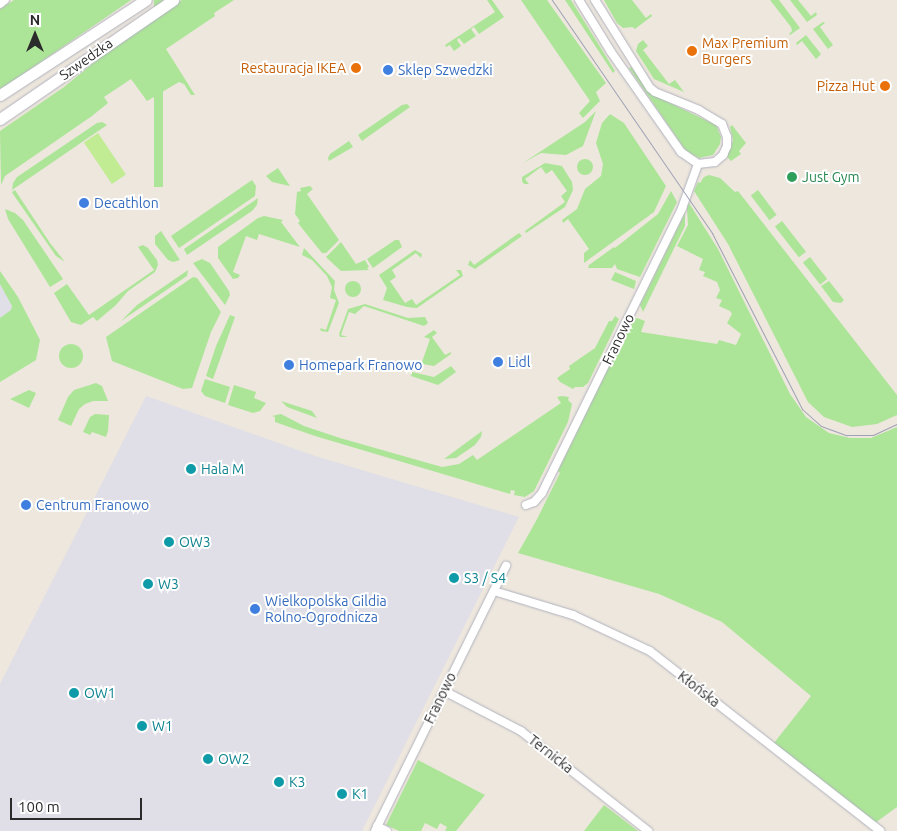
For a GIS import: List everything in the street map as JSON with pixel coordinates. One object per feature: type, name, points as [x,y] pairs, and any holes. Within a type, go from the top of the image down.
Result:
[{"type":"street","points":[[0,4],[5,0]]},
{"type":"street","name":"Szwedzka","points":[[0,95],[146,0]]},
{"type":"street","name":"Szwedzka","points":[[0,119],[173,0]]},
{"type":"street","points":[[579,0],[611,52],[681,152],[698,164],[715,162],[723,155],[727,146],[727,137],[722,124],[699,110],[655,92],[650,88],[595,0]]},
{"type":"street","name":"Franowo","points":[[526,505],[536,500],[542,493],[685,202],[698,164]]},
{"type":"street","name":"Franowo","points":[[376,829],[506,566]]},
{"type":"street","name":"Kłońska","points":[[494,591],[573,615],[650,651],[880,831]]},
{"type":"street","name":"Ternicka","points":[[444,691],[521,731],[648,831]]},
{"type":"street","points":[[376,829],[387,831]]},
{"type":"shaded area","points":[[0,279],[19,307],[0,320]]},
{"type":"shaded area","name":"Wielkopolska Gildia Rolno-Ogrodnicza","points":[[146,396],[315,456],[519,517],[362,831],[0,831],[0,684]]},
{"type":"green space","points":[[14,0],[131,0],[0,90],[0,9]]},
{"type":"green space","points":[[154,0],[163,0],[163,187],[154,187]]},
{"type":"green space","points":[[182,0],[234,0],[214,13],[215,16],[166,49],[195,95],[191,95],[184,84],[179,82],[147,101],[131,79],[104,97],[108,103],[92,116],[5,176],[1,185],[0,131],[64,87],[107,52]]},
{"type":"green space","points":[[487,0],[492,0],[504,17],[479,34],[474,27],[471,29],[476,36],[464,44],[459,38],[457,40],[461,46],[454,51],[450,45],[446,47],[445,45],[495,12]]},
{"type":"green space","points":[[521,0],[547,0],[606,83],[596,92],[600,101],[583,118],[579,113],[590,101]]},
{"type":"green space","points":[[565,0],[571,0],[615,71],[613,73]]},
{"type":"green space","points":[[604,0],[632,0],[646,18],[651,14],[652,16],[635,29],[632,27],[623,28],[617,23]]},
{"type":"green space","points":[[770,0],[779,0],[800,28],[790,35],[791,27]]},
{"type":"green space","points":[[790,0],[798,0],[811,16],[816,12],[817,15],[807,22]]},
{"type":"green space","points":[[823,22],[825,23],[820,27],[833,45],[828,49],[813,29]]},
{"type":"green space","points":[[806,35],[821,54],[816,59],[802,41],[797,45],[796,43]]},
{"type":"green space","points":[[643,40],[648,46],[643,50],[669,84],[675,80],[684,92],[654,79],[636,51],[638,44]]},
{"type":"green space","points":[[631,67],[651,94],[716,125],[721,137],[720,144],[713,155],[699,158],[686,151],[629,68]]},
{"type":"green space","points":[[407,104],[410,107],[362,141],[358,135],[402,105]]},
{"type":"green space","points":[[596,111],[583,146],[566,155],[541,153],[523,163],[585,122]]},
{"type":"green space","points":[[610,114],[624,123],[666,186],[654,212],[584,263],[584,253],[589,249],[568,219],[563,223],[562,220],[577,209],[585,189],[601,176],[603,164],[596,143],[602,123]]},
{"type":"green space","points":[[102,122],[107,125],[12,190],[13,183],[17,177],[97,123]]},
{"type":"green space","points":[[732,125],[746,143],[739,151],[741,154],[731,161],[727,157],[733,140],[730,127]]},
{"type":"green space","points":[[98,133],[126,174],[112,184],[84,143]]},
{"type":"green space","points":[[349,141],[353,147],[329,161],[330,154]]},
{"type":"green space","points":[[585,159],[591,161],[593,167],[591,173],[585,175],[579,173],[577,167],[579,161]]},
{"type":"green space","points":[[545,163],[562,166],[572,182],[573,190],[565,207],[526,233],[525,231],[565,202],[561,196],[567,191],[552,170],[546,174],[541,167],[525,179],[529,184],[524,184],[522,181],[522,177]]},
{"type":"green space","points":[[278,168],[290,186],[272,182],[266,176]]},
{"type":"green space","points":[[709,175],[720,178],[735,192],[738,191],[897,395],[897,415],[877,424],[852,427],[824,417],[808,402],[728,244],[694,191],[698,182],[700,183],[704,177]]},
{"type":"green space","points":[[252,180],[256,186],[255,196],[179,248],[171,236]]},
{"type":"green space","points":[[310,186],[313,189],[307,194],[339,240],[326,253],[322,253],[305,232],[298,223],[300,221],[295,214],[297,192],[301,191],[300,188]]},
{"type":"green space","points":[[15,190],[65,262],[56,256],[13,194],[12,192]]},
{"type":"green space","points":[[758,190],[777,215],[769,220],[751,195]]},
{"type":"green space","points":[[671,191],[677,202],[640,277],[617,269],[615,264],[612,268],[588,268],[589,265],[615,248],[658,214]]},
{"type":"green space","points":[[258,198],[257,205],[252,211],[187,255],[184,249]]},
{"type":"green space","points":[[689,203],[718,249],[790,394],[806,417],[829,433],[850,438],[871,438],[897,427],[897,807],[875,823],[774,743],[811,696],[722,622],[659,594],[518,553],[560,473],[558,471],[632,320],[637,318],[645,321],[641,332],[717,344],[719,340],[736,345],[741,334],[727,323],[732,314],[730,311],[719,306],[722,300],[716,298],[720,290],[717,282],[703,276],[705,272],[699,270],[703,259],[677,246],[688,225],[687,208]]},
{"type":"green space","points":[[5,209],[15,213],[23,220],[63,279],[50,287],[8,219]]},
{"type":"green space","points":[[685,213],[685,226],[643,312],[640,305]]},
{"type":"green space","points":[[264,216],[283,220],[281,222],[300,247],[259,234],[257,240],[246,236],[233,272],[240,275],[238,278],[233,279],[218,258],[218,247],[258,218]]},
{"type":"green space","points":[[782,221],[806,252],[799,257],[775,227]]},
{"type":"green space","points":[[161,231],[180,260],[173,262],[168,260],[155,244],[155,236]]},
{"type":"green space","points":[[519,233],[522,236],[475,269],[468,265],[470,260],[474,265]]},
{"type":"green space","points":[[395,240],[399,240],[402,247],[373,268],[367,259]]},
{"type":"green space","points":[[341,242],[356,264],[365,260],[369,270],[341,271],[326,257]]},
{"type":"green space","points":[[143,245],[148,248],[157,260],[158,265],[155,272],[128,291],[116,305],[97,321],[93,317],[81,325],[71,322],[54,293],[67,284],[89,315],[154,270],[138,247]]},
{"type":"green space","points":[[304,248],[335,281],[334,290],[339,303],[328,332],[321,331],[320,328],[326,330],[336,300],[330,298],[332,287],[327,276],[312,260],[302,255]]},
{"type":"green space","points":[[415,250],[422,254],[421,258],[416,253],[392,270],[396,277],[390,281],[405,303],[412,299],[416,305],[460,275],[456,270],[461,270],[463,276],[417,308],[383,300],[387,288],[379,275]]},
{"type":"green space","points":[[810,257],[827,279],[820,285],[803,263]]},
{"type":"green space","points":[[202,259],[210,263],[229,291],[230,295],[225,305],[193,263]]},
{"type":"green space","points":[[188,270],[187,276],[121,321],[137,305]]},
{"type":"green space","points":[[0,271],[18,297],[40,340],[36,360],[0,382],[0,318],[11,310],[12,306],[0,284]]},
{"type":"green space","points":[[615,272],[636,281],[634,289],[611,280]]},
{"type":"green space","points":[[193,277],[197,278],[221,312],[211,332],[192,388],[183,389],[112,361],[106,337]]},
{"type":"green space","points":[[353,281],[359,283],[361,289],[359,295],[353,297],[347,295],[345,289],[347,283]]},
{"type":"green space","points":[[829,281],[844,300],[841,303],[833,302],[821,286]]},
{"type":"green space","points":[[365,304],[408,318],[425,317],[428,323],[424,326],[364,306],[355,314],[349,312],[341,335],[348,337],[340,337],[339,334],[348,309]]},
{"type":"green space","points":[[230,315],[235,317],[213,379],[206,376],[216,346]]},
{"type":"green space","points":[[615,316],[619,319],[588,383],[583,387],[575,387],[573,389],[560,382],[557,378],[570,369],[569,366],[595,348],[609,321],[612,321]]},
{"type":"green space","points":[[434,330],[437,333],[432,337],[445,355],[451,352],[451,354],[434,366],[417,363],[416,360],[422,362],[430,339],[424,337]]},
{"type":"green space","points":[[71,344],[79,348],[83,356],[79,364],[71,368],[63,364],[59,356],[63,348]]},
{"type":"green space","points":[[451,366],[456,372],[438,385],[411,376],[412,372],[434,377]]},
{"type":"green space","points":[[205,379],[230,387],[225,403],[205,396],[201,391]]},
{"type":"green space","points":[[96,383],[102,386],[108,401],[93,401],[85,404],[79,409],[71,426],[58,420],[68,397],[74,390]]},
{"type":"green space","points":[[234,385],[256,392],[254,398],[266,403],[260,411],[253,413],[228,405]]},
{"type":"green space","points":[[29,390],[36,393],[29,408],[10,399]]},
{"type":"green space","points":[[557,397],[569,397],[568,400],[572,404],[568,422],[534,491],[525,497],[514,495],[515,491],[511,490],[510,494],[315,436],[275,422],[275,417],[272,416],[281,414],[304,426],[340,438],[442,467],[459,464],[473,455],[477,460],[561,403]]},
{"type":"green space","points":[[281,401],[312,411],[317,418],[287,407]]},
{"type":"green space","points":[[95,414],[109,415],[106,437],[92,432],[90,435],[83,432],[90,417]]},
{"type":"green space","points":[[482,431],[481,437],[475,445],[456,458],[444,459]]},
{"type":"green space","points":[[418,760],[485,795],[456,831],[445,831],[447,827],[440,823],[437,829],[425,823],[421,831],[399,831],[386,825]]},
{"type":"green space","points":[[604,805],[638,831],[584,831]]},
{"type":"tram line","points":[[552,0],[712,233],[802,409],[821,426],[846,435],[873,435],[897,424]]},
{"type":"place","name":"Max Premium Burgers","points":[[692,51]]},
{"type":"place","name":"Restauracja IKEA","points":[[356,68]]},
{"type":"place","name":"Sklep Szwedzki","points":[[388,70]]},
{"type":"place","name":"Pizza Hut","points":[[885,86]]},
{"type":"place","name":"Just Gym","points":[[792,177]]},
{"type":"place","name":"Decathlon","points":[[84,203]]},
{"type":"place","name":"Lidl","points":[[498,362]]},
{"type":"place","name":"Homepark Franowo","points":[[289,365]]},
{"type":"place","name":"Hala M","points":[[191,469]]},
{"type":"place","name":"Centrum Franowo","points":[[26,505]]},
{"type":"place","name":"OW3","points":[[169,542]]},
{"type":"place","name":"S3 / S4","points":[[454,578]]},
{"type":"place","name":"W3","points":[[148,584]]},
{"type":"place","name":"Wielkopolska Gildia Rolno-Ogrodnicza","points":[[255,609]]},
{"type":"place","name":"OW1","points":[[74,693]]},
{"type":"place","name":"W1","points":[[142,726]]},
{"type":"place","name":"OW2","points":[[208,759]]},
{"type":"place","name":"K3","points":[[279,782]]},
{"type":"place","name":"K1","points":[[342,794]]}]
